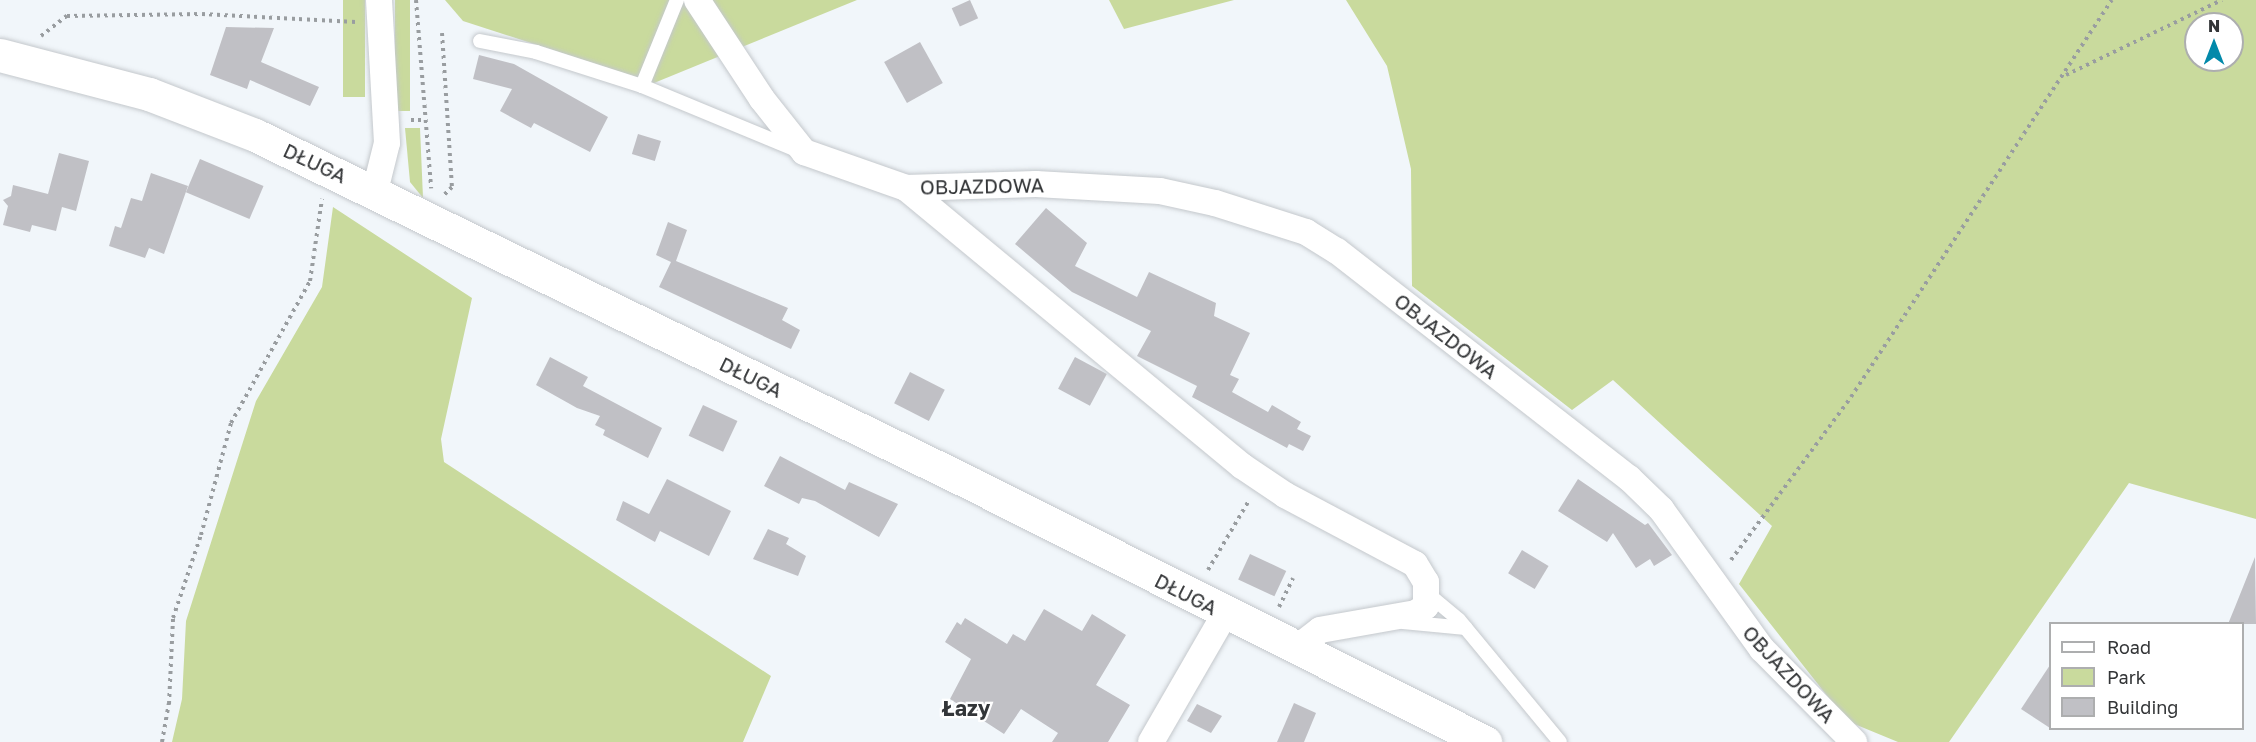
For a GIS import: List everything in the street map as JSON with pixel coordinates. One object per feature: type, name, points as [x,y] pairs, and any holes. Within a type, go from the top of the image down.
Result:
[{"type":"street","points":[[697,0],[762,99],[804,152]]},
{"type":"street","points":[[375,191],[387,143],[380,12]]},
{"type":"street","name":"DŁUGA","points":[[6,56],[149,94],[255,135],[375,191],[968,482],[1225,614],[1485,742]]},
{"type":"street","name":"OBJAZDOWA","points":[[804,152],[906,188],[1117,186],[1215,203],[1306,232],[1367,273],[1629,478],[1661,509],[1726,602],[1762,648],[1854,742]]},
{"type":"street","name":"OBJAZDOWA","points":[[906,188],[1242,466],[1286,495],[1415,564],[1428,594]]},
{"type":"street","points":[[1296,648],[1320,630],[1392,620],[1426,606],[1428,594]]},
{"type":"street","points":[[1150,742],[1225,614]]},
{"type":"lane","points":[[642,86],[677,0]]},
{"type":"lane","name":"OBJAZDOWA","points":[[480,41],[536,52],[642,86],[804,152]]},
{"type":"lane","points":[[1428,594],[1466,628],[1560,742]]},
{"type":"lane","points":[[1392,620],[1466,628]]},
{"type":"path","points":[[416,0],[431,196]]},
{"type":"path","points":[[1726,602],[1726,578],[1732,557],[1851,397],[2065,75],[2112,0]]},
{"type":"path","points":[[2065,75],[2222,0]]},
{"type":"path","points":[[6,56],[67,16],[380,12]]},
{"type":"path","points":[[442,33],[452,187]]},
{"type":"path","points":[[406,121],[426,120]]},
{"type":"path","points":[[162,742],[169,704],[172,618],[201,535],[231,423],[310,281],[322,216],[322,192]]},
{"type":"path","points":[[1213,563],[1250,500]]},
{"type":"path","points":[[1276,613],[1293,578]]},
{"type":"green space","points":[[343,0],[365,0],[365,97],[343,97]]},
{"type":"green space","points":[[395,0],[410,0],[410,111],[395,111]]},
{"type":"green space","points":[[445,0],[857,0],[654,83],[463,21]]},
{"type":"green space","points":[[1109,0],[1234,0],[1124,29]]},
{"type":"green space","points":[[1346,0],[2256,0],[2256,519],[2129,483],[1949,742],[1898,742],[1847,721],[1739,584],[1772,526],[1613,380],[1572,410],[1412,286],[1411,169],[1387,66]]},
{"type":"green space","points":[[405,128],[420,128],[423,198],[410,182]]},
{"type":"green space","points":[[333,207],[472,298],[441,439],[444,462],[771,676],[743,742],[172,742],[182,699],[186,621],[256,401],[322,287]]},
{"type":"building","points":[[970,0],[978,18],[960,26],[952,8]]},
{"type":"building","points":[[226,27],[274,28],[261,62],[319,87],[310,106],[250,80],[247,89],[210,75]]},
{"type":"building","points":[[920,42],[943,83],[907,103],[884,62]]},
{"type":"building","points":[[479,55],[514,64],[608,117],[590,152],[534,123],[531,128],[500,111],[512,89],[473,79]]},
{"type":"building","points":[[638,134],[661,141],[655,161],[632,154]]},
{"type":"building","points":[[59,153],[89,161],[76,211],[62,207],[56,231],[32,225],[30,232],[3,225],[8,206],[3,200],[11,196],[13,185],[48,194]]},
{"type":"building","points":[[200,159],[264,186],[249,219],[186,192]]},
{"type":"building","points":[[151,173],[188,186],[164,254],[149,248],[145,258],[109,246],[115,226],[121,228],[131,198],[142,201]]},
{"type":"building","points":[[1046,208],[1087,243],[1075,266],[1137,297],[1149,272],[1216,303],[1214,316],[1250,333],[1230,375],[1239,379],[1232,392],[1268,412],[1272,405],[1301,422],[1297,429],[1311,436],[1303,451],[1289,444],[1287,448],[1192,397],[1197,386],[1137,356],[1151,331],[1072,292],[1015,244]]},
{"type":"building","points":[[668,222],[687,230],[676,261],[788,308],[782,320],[800,330],[791,349],[659,287],[671,262],[656,255]]},
{"type":"building","points":[[550,357],[588,377],[583,386],[662,428],[648,458],[603,435],[605,430],[595,425],[600,416],[577,408],[536,385]]},
{"type":"building","points":[[1075,357],[1107,374],[1090,406],[1058,389]]},
{"type":"building","points":[[910,372],[945,390],[929,421],[894,403]]},
{"type":"building","points":[[703,405],[737,421],[723,452],[689,436]]},
{"type":"building","points":[[780,456],[845,490],[849,482],[898,504],[879,537],[815,501],[802,498],[799,504],[764,486]]},
{"type":"building","points":[[667,479],[731,511],[709,556],[660,531],[655,542],[616,520],[623,501],[649,514]]},
{"type":"building","points":[[1578,479],[1645,525],[1648,523],[1672,555],[1654,566],[1650,559],[1636,568],[1613,533],[1607,542],[1558,511]]},
{"type":"building","points":[[768,529],[789,538],[786,544],[806,556],[798,576],[753,559]]},
{"type":"building","points":[[1522,550],[1549,566],[1535,589],[1508,573]]},
{"type":"building","points":[[1250,554],[1286,571],[1274,596],[1238,579]]},
{"type":"building","points":[[2255,557],[2256,624],[2229,622]]},
{"type":"building","points":[[1044,609],[1082,631],[1092,614],[1126,635],[1096,685],[1130,705],[1108,742],[1052,742],[1058,733],[1021,709],[1004,734],[950,699],[971,659],[945,642],[957,622],[961,625],[965,618],[1007,644],[1013,634],[1025,641]]},
{"type":"building","points":[[2049,667],[2049,727],[2021,709]]},
{"type":"building","points":[[1294,703],[1316,713],[1304,742],[1277,742]]},
{"type":"building","points":[[1197,704],[1222,716],[1211,733],[1187,721]]},
{"type":"district","name":"Łazy","points":[[966,708]]}]
